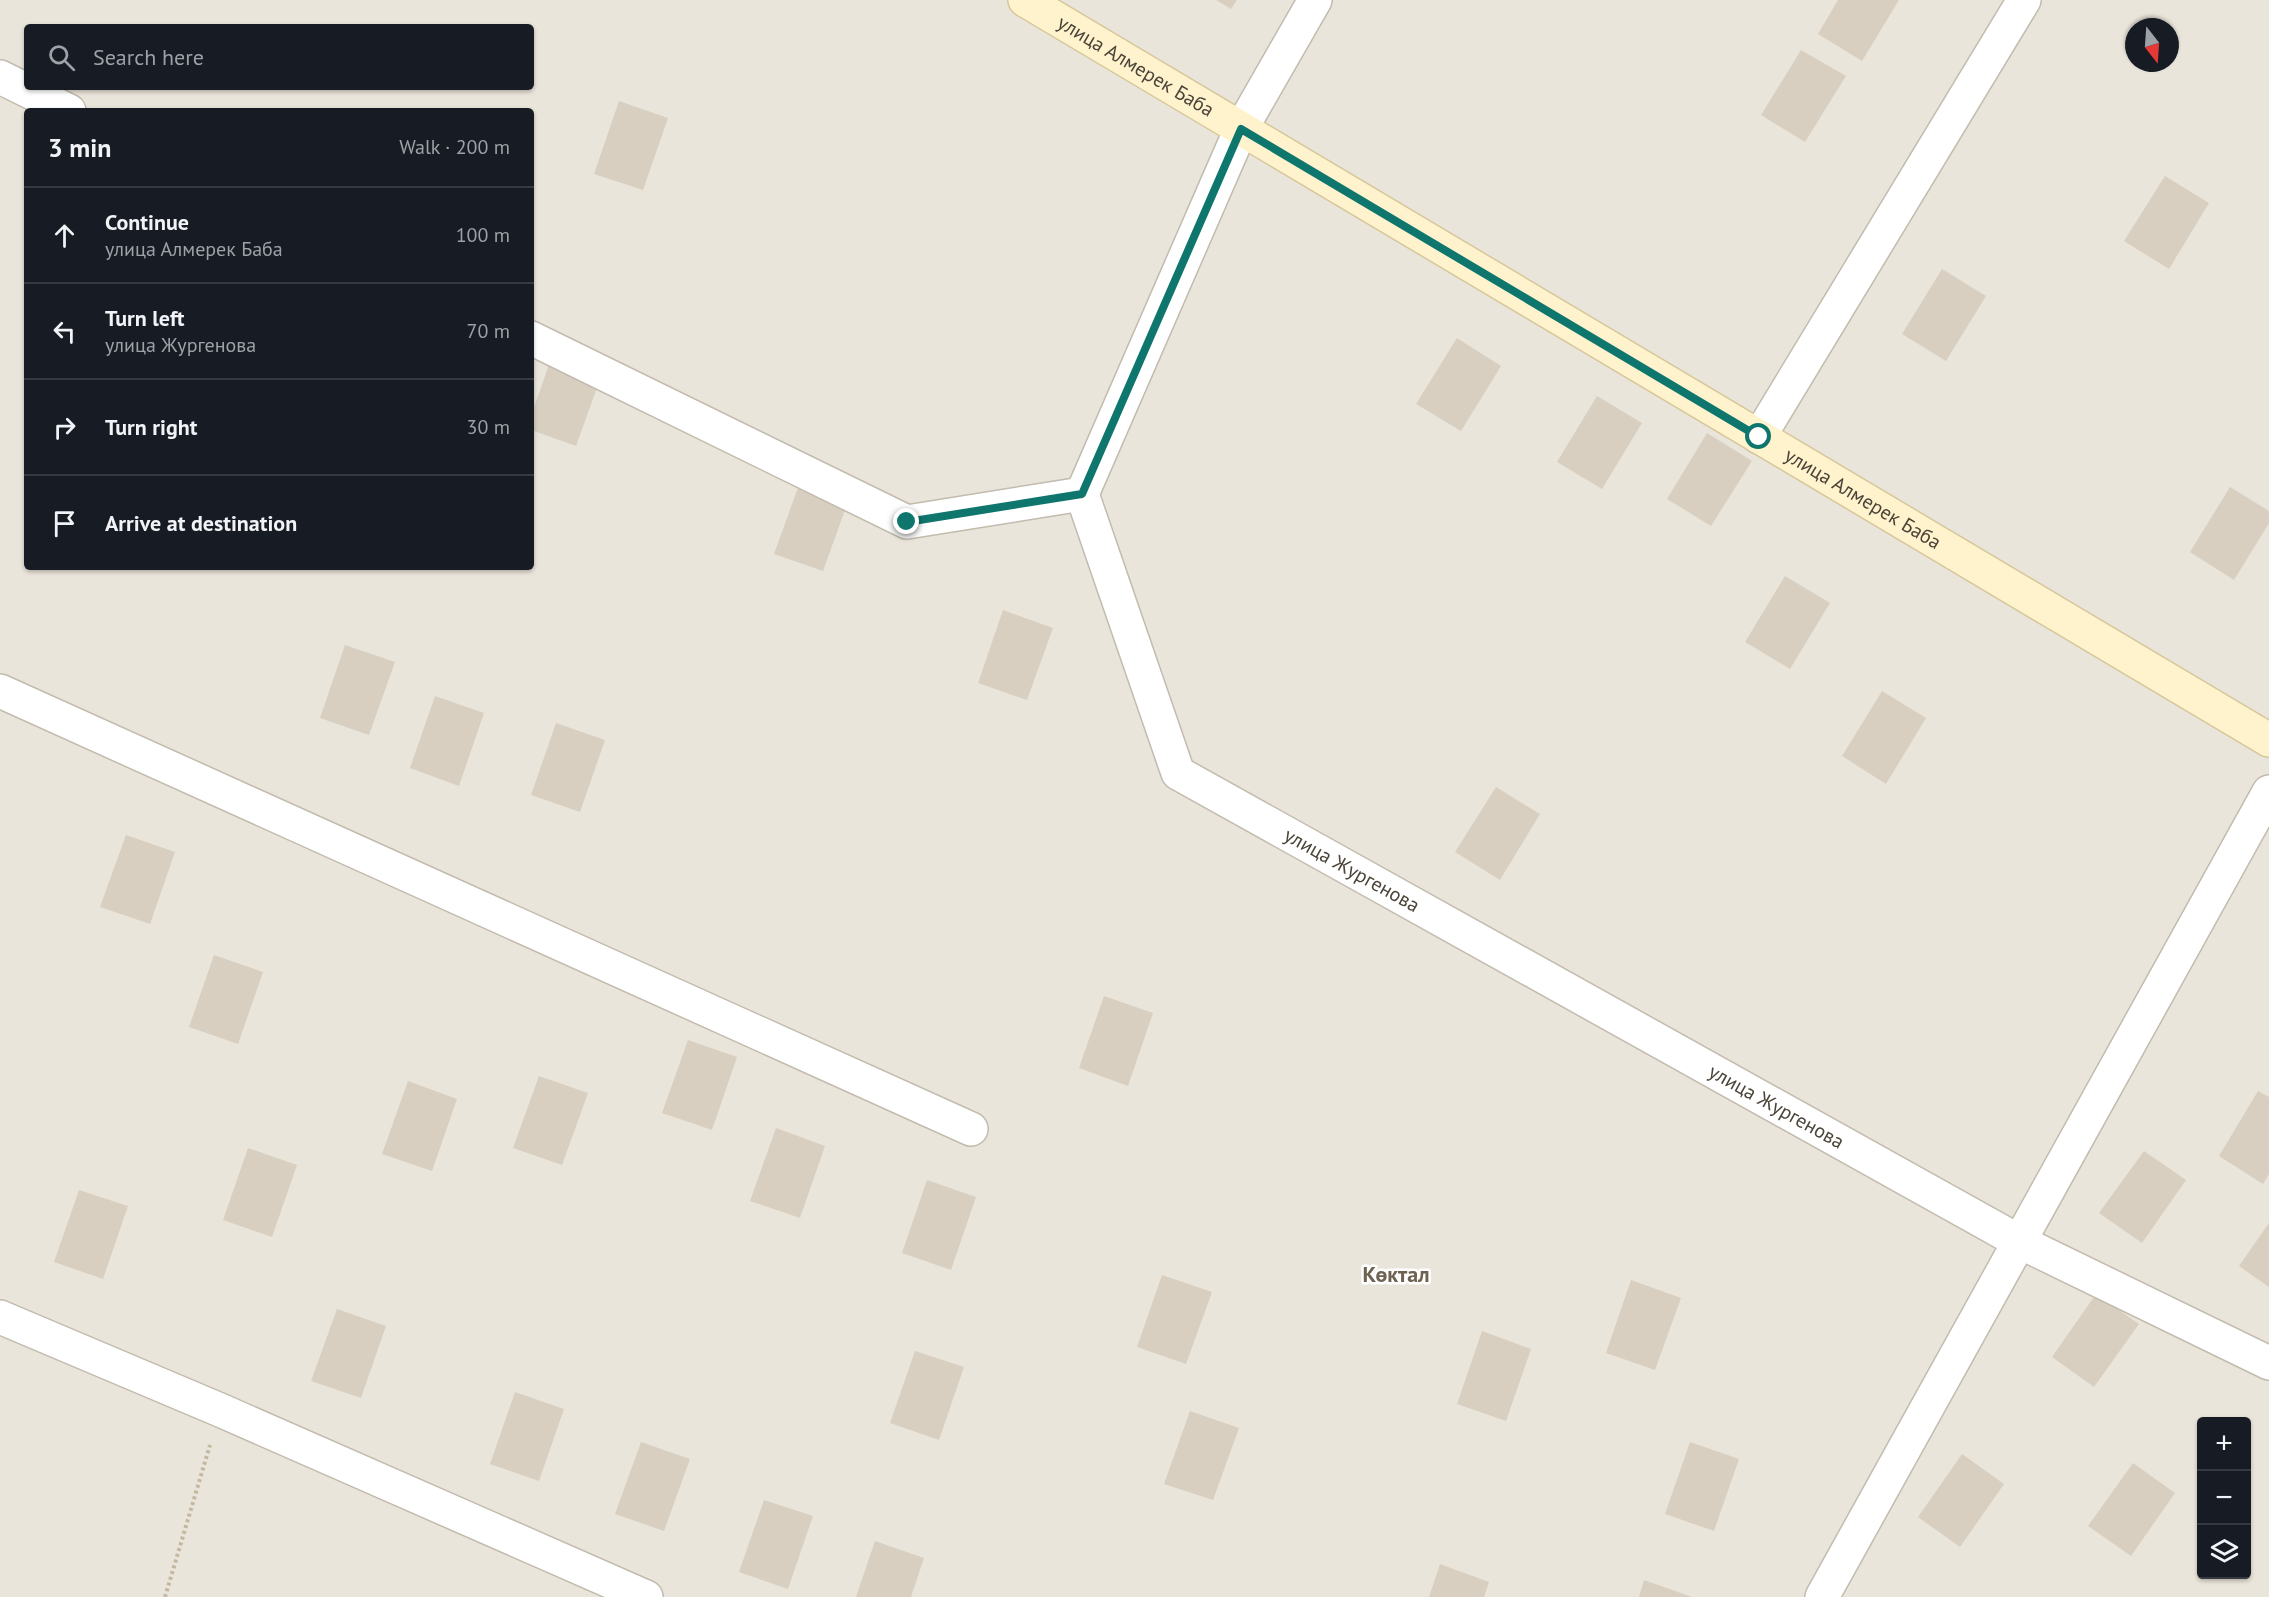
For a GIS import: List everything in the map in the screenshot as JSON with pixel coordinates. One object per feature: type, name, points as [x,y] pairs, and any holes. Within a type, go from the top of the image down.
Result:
[{"type":"street","name":"улица Алмерек Баба","points":[[1025,0],[2269,740]]},
{"type":"street","points":[[534,339],[907,522],[1082,494],[1241,129],[1315,0]]},
{"type":"street","points":[[1759,437],[2024,0]]},
{"type":"street","points":[[0,77],[24,89]]},
{"type":"street","points":[[26,90],[63,108]]},
{"type":"street","name":"улица Жургенова","points":[[1082,494],[1178,773],[2020,1242],[2269,1363]]},
{"type":"street","points":[[0,691],[971,1130]]},
{"type":"street","points":[[1822,1597],[2269,792]]},
{"type":"street","points":[[0,1317],[220,1410],[646,1597]]},
{"type":"path","points":[[165,1597],[220,1410]]},
{"type":"shaded area","points":[[0,0],[2269,0],[2269,1597],[0,1597]]},
{"type":"building","points":[[1216,0],[1237,0],[1231,9]]},
{"type":"building","points":[[1838,0],[1899,0],[1862,61],[1818,34]]},
{"type":"building","points":[[1801,50],[1846,76],[1805,142],[1761,115]]},
{"type":"building","points":[[619,101],[668,118],[643,190],[594,174]]},
{"type":"building","points":[[2165,176],[2209,203],[2169,269],[2124,241]]},
{"type":"building","points":[[1942,269],[1986,296],[1946,361],[1902,334]]},
{"type":"building","points":[[1457,338],[1501,366],[1461,431],[1416,404]]},
{"type":"building","points":[[552,356],[602,374],[576,446],[534,431],[534,407]]},
{"type":"building","points":[[1597,396],[1642,423],[1602,489],[1557,462]]},
{"type":"building","points":[[1707,433],[1752,461],[1711,526],[1667,499]]},
{"type":"building","points":[[800,482],[849,499],[823,571],[774,554]]},
{"type":"building","points":[[2230,487],[2269,511],[2269,523],[2234,580],[2190,552]]},
{"type":"building","points":[[1785,576],[1830,603],[1790,669],[1745,642]]},
{"type":"building","points":[[1003,610],[1053,628],[1027,700],[978,683]]},
{"type":"building","points":[[345,645],[395,662],[369,735],[320,718]]},
{"type":"building","points":[[1882,691],[1926,718],[1886,784],[1842,756]]},
{"type":"building","points":[[435,696],[484,713],[459,786],[410,768]]},
{"type":"building","points":[[556,723],[605,740],[580,812],[531,795]]},
{"type":"building","points":[[1496,787],[1540,814],[1500,880],[1455,852]]},
{"type":"building","points":[[126,835],[175,852],[150,924],[100,907]]},
{"type":"building","points":[[214,955],[263,972],[238,1044],[189,1027]]},
{"type":"building","points":[[1104,996],[1153,1013],[1128,1086],[1079,1068]]},
{"type":"building","points":[[688,1040],[737,1057],[712,1130],[662,1113]]},
{"type":"building","points":[[539,1076],[588,1093],[562,1165],[513,1148]]},
{"type":"building","points":[[408,1081],[457,1099],[432,1171],[382,1154]]},
{"type":"building","points":[[2258,1091],[2269,1097],[2269,1174],[2263,1184],[2219,1156]]},
{"type":"building","points":[[776,1128],[825,1146],[800,1218],[750,1201]]},
{"type":"building","points":[[248,1148],[297,1165],[272,1237],[223,1220]]},
{"type":"building","points":[[2144,1151],[2186,1180],[2142,1243],[2099,1213]]},
{"type":"building","points":[[927,1180],[976,1197],[951,1270],[902,1253]]},
{"type":"building","points":[[79,1190],[128,1206],[103,1279],[54,1262]]},
{"type":"building","points":[[2269,1223],[2269,1287],[2239,1266]]},
{"type":"building","points":[[1162,1275],[1212,1292],[1186,1364],[1137,1347]]},
{"type":"building","points":[[1631,1280],[1681,1298],[1655,1370],[1606,1353]]},
{"type":"building","points":[[2096,1294],[2139,1324],[2094,1387],[2052,1357]]},
{"type":"building","points":[[337,1309],[386,1326],[361,1398],[311,1381]]},
{"type":"building","points":[[1482,1331],[1531,1349],[1506,1421],[1457,1404]]},
{"type":"building","points":[[915,1351],[964,1367],[939,1440],[890,1423]]},
{"type":"building","points":[[515,1392],[564,1409],[539,1481],[490,1464]]},
{"type":"building","points":[[1190,1411],[1239,1428],[1213,1500],[1164,1484]]},
{"type":"building","points":[[641,1442],[690,1459],[664,1531],[615,1514]]},
{"type":"building","points":[[1690,1442],[1739,1459],[1714,1531],[1665,1514]]},
{"type":"building","points":[[1962,1454],[2004,1484],[1960,1547],[1918,1517]]},
{"type":"building","points":[[2133,1463],[2175,1493],[2131,1556],[2088,1526]]},
{"type":"building","points":[[764,1500],[813,1516],[788,1589],[739,1572]]},
{"type":"building","points":[[875,1541],[924,1558],[911,1597],[856,1597]]},
{"type":"building","points":[[1440,1564],[1489,1582],[1484,1597],[1429,1597]]},
{"type":"building","points":[[1644,1580],[1692,1597],[1639,1597]]},
{"type":"district","name":"Көктал","points":[[1396,1274]]},
{"type":"route","points":[[907,522],[1082,494],[1241,129],[1759,437]]}]
